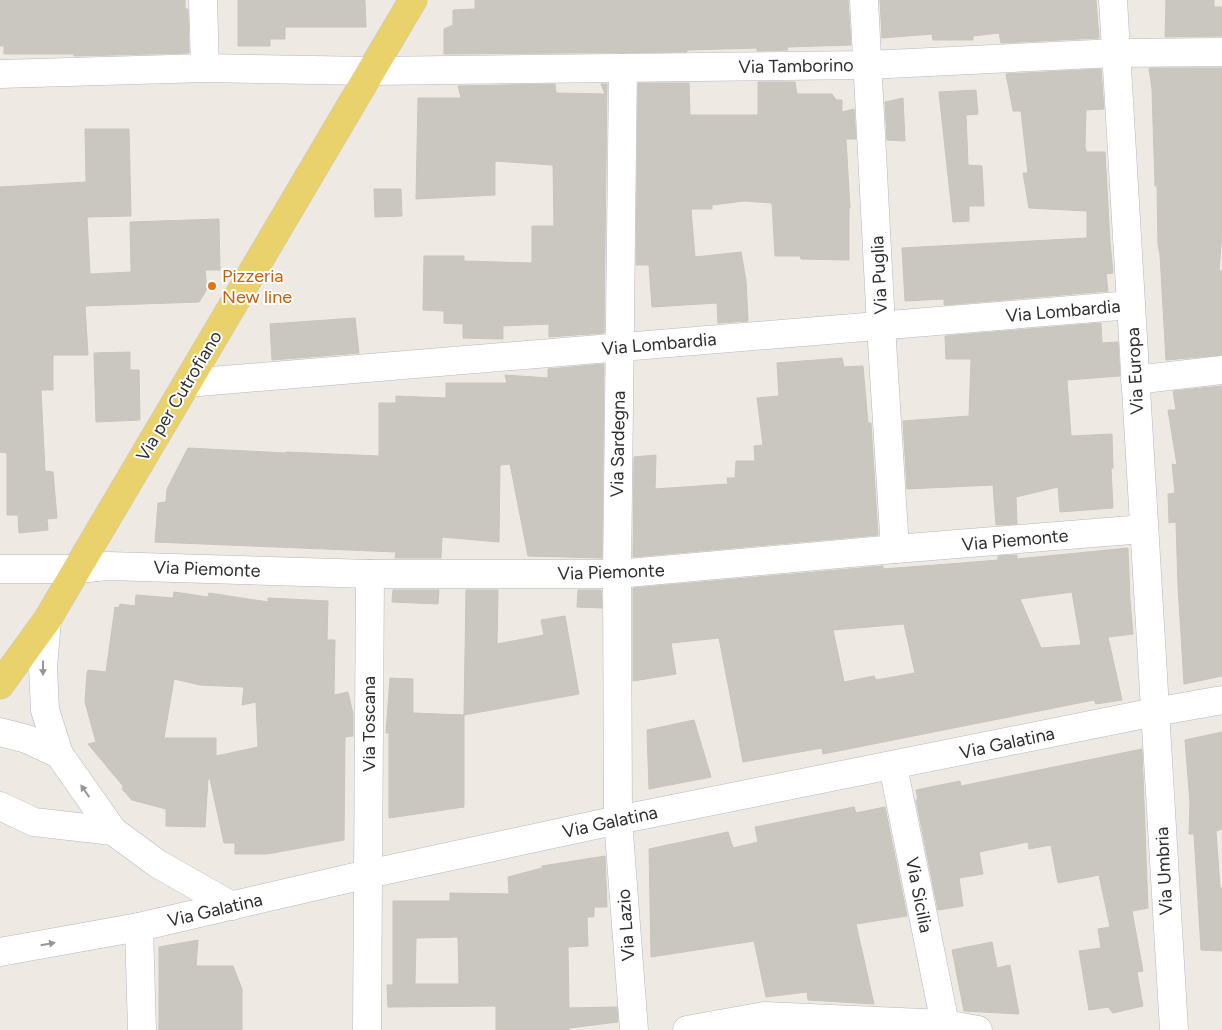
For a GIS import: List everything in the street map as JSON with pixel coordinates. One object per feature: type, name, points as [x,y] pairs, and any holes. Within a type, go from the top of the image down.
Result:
[{"type":"main road","name":"Via per Cutrofiano","points":[[0,685],[46,620],[77,569],[413,0]]},
{"type":"street","points":[[203,0],[205,68]]},
{"type":"street","name":"Via Puglia","points":[[864,0],[895,549]]},
{"type":"street","name":"Via Europa","points":[[1113,0],[1155,712]]},
{"type":"street","name":"Via Tamborino","points":[[0,74],[205,68],[371,71],[868,65],[1116,52],[1222,52]]},
{"type":"street","name":"Via Sardegna","points":[[618,820],[616,574],[623,68]]},
{"type":"street","name":"Via Lombardia","points":[[187,383],[1131,305]]},
{"type":"street","points":[[1135,380],[1222,370]]},
{"type":"street","name":"Via Piemonte","points":[[0,569],[77,569],[108,566],[370,574],[616,574],[1144,529]]},
{"type":"street","name":"Via Toscana","points":[[367,1030],[370,574]]},
{"type":"street","points":[[46,620],[43,668],[45,710],[59,754],[113,831],[158,864],[232,906]]},
{"type":"street","name":"Via Galatina","points":[[0,952],[139,928],[368,874],[618,820],[1222,700]]},
{"type":"street","name":"Via Umbria","points":[[1155,712],[1174,1030]]},
{"type":"street","points":[[0,732],[27,739],[59,754]]},
{"type":"street","name":"Via Sicilia","points":[[893,766],[945,1024]]},
{"type":"street","points":[[0,806],[34,822],[113,831]]},
{"type":"street","name":"Via Lazio","points":[[618,820],[634,1030]]},
{"type":"street","points":[[139,928],[142,1030]]},
{"type":"street","points":[[687,1030],[764,1016],[945,1024],[978,1030]]},
{"type":"building","points":[[0,0],[185,0],[185,9],[188,9],[189,53],[74,56],[74,54],[4,54],[4,46],[0,46]]},
{"type":"building","points":[[238,0],[365,0],[366,27],[285,27],[285,39],[270,39],[270,46],[238,46]]},
{"type":"building","points":[[475,0],[848,0],[851,45],[787,47],[788,50],[757,51],[757,48],[687,50],[687,52],[444,54],[444,29],[453,25],[453,10],[475,9]]},
{"type":"building","points":[[880,0],[1096,0],[1099,38],[1001,43],[999,33],[973,36],[973,40],[933,40],[932,34],[882,38]]},
{"type":"building","points":[[1166,0],[1214,0],[1214,7],[1222,7],[1222,36],[1165,37]]},
{"type":"building","points":[[1149,68],[1222,68],[1222,233],[1219,271],[1222,271],[1222,355],[1166,360],[1158,245],[1152,89]]},
{"type":"building","points":[[1101,69],[1104,109],[1086,110],[1085,147],[1087,154],[1087,152],[1105,152],[1113,273],[1106,274],[1108,291],[944,305],[944,299],[905,301],[902,248],[1087,238],[1087,211],[1029,208],[1023,173],[1028,173],[1021,111],[1013,111],[1006,74]]},
{"type":"building","points":[[758,82],[795,82],[797,94],[832,94],[836,100],[842,100],[842,112],[854,109],[856,139],[846,139],[850,208],[849,260],[801,259],[800,256],[775,256],[772,203],[744,201],[712,205],[712,209],[691,209],[695,257],[741,252],[746,280],[748,321],[718,323],[717,303],[652,307],[649,265],[636,265],[638,83],[689,83],[690,115],[758,115]]},
{"type":"building","points":[[555,84],[556,93],[605,94],[601,84],[607,84],[604,333],[549,337],[549,324],[503,326],[503,339],[463,338],[463,324],[444,323],[444,311],[423,310],[424,256],[464,256],[464,261],[532,263],[532,226],[554,226],[553,165],[495,161],[495,195],[416,199],[418,98],[461,98],[458,86]]},
{"type":"building","points":[[976,90],[978,114],[966,115],[968,165],[982,166],[984,206],[969,206],[969,221],[953,222],[939,92]]},
{"type":"building","points":[[903,98],[905,141],[887,140],[885,102]]},
{"type":"building","points":[[85,129],[129,129],[131,216],[87,217],[90,274],[131,272],[130,222],[219,219],[220,270],[205,270],[207,289],[199,302],[85,306],[88,355],[53,355],[53,390],[41,390],[45,471],[53,472],[57,518],[47,519],[48,530],[19,533],[18,515],[7,515],[7,453],[0,452],[0,187],[86,182]]},
{"type":"building","points":[[374,189],[401,189],[402,216],[375,217]]},
{"type":"building","points":[[355,318],[359,353],[272,360],[270,324]]},
{"type":"building","points":[[1101,323],[1102,343],[1118,342],[1120,376],[1067,380],[1071,436],[1112,434],[1113,508],[1060,512],[1058,487],[1016,497],[1017,524],[996,525],[993,485],[907,489],[903,421],[969,416],[971,359],[946,359],[945,336]]},
{"type":"building","points":[[130,352],[130,370],[139,370],[140,420],[96,422],[94,353]]},
{"type":"building","points":[[842,358],[844,367],[863,366],[868,423],[871,423],[878,535],[633,557],[634,457],[656,455],[655,489],[728,484],[727,478],[735,478],[736,461],[755,461],[754,446],[763,445],[757,398],[779,396],[777,363]]},
{"type":"building","points":[[604,364],[602,558],[528,556],[510,464],[500,465],[499,542],[442,537],[441,558],[395,558],[396,552],[155,542],[158,503],[166,502],[167,489],[188,448],[379,456],[379,403],[396,403],[396,396],[446,398],[446,383],[507,383],[505,375],[548,378],[548,369]]},
{"type":"building","points":[[1222,386],[1222,676],[1184,684],[1176,522],[1169,523],[1168,494],[1175,493],[1172,464],[1177,465],[1168,410],[1176,410],[1173,391]]},
{"type":"building","points":[[1128,548],[1133,634],[1108,637],[1122,700],[1096,704],[1094,700],[823,754],[822,748],[743,762],[719,638],[671,643],[676,674],[633,681],[633,588],[883,566],[883,569],[998,560],[998,556],[1017,555],[1017,559]],"holes":[[[1072,592],[1081,645],[1041,648],[1020,599]],[[904,624],[915,673],[876,680],[874,676],[844,682],[833,630]]]},
{"type":"building","points":[[393,590],[439,590],[438,604],[392,602]]},
{"type":"building","points":[[466,590],[498,590],[497,644],[544,635],[541,620],[565,616],[579,694],[464,715]]},
{"type":"building","points":[[578,590],[601,590],[602,608],[577,607]]},
{"type":"building","points":[[174,592],[208,597],[209,593],[268,602],[268,598],[328,601],[327,640],[335,640],[334,695],[348,692],[353,714],[353,736],[345,737],[344,840],[267,854],[235,854],[235,843],[224,843],[210,779],[208,779],[205,827],[166,826],[166,809],[132,800],[122,789],[123,786],[88,744],[96,742],[85,702],[87,673],[88,670],[106,672],[115,607],[119,608],[120,604],[135,606],[136,595],[173,598]],"holes":[[[174,679],[200,685],[244,687],[242,705],[256,702],[258,747],[216,756],[216,738],[164,738]]]},
{"type":"building","points":[[390,678],[413,679],[413,713],[464,715],[464,807],[389,818],[389,733],[386,733]]},
{"type":"building","points":[[694,720],[711,777],[649,789],[647,730]]},
{"type":"building","points":[[1222,732],[1222,829],[1216,831],[1220,888],[1222,888],[1222,951],[1201,950],[1194,834],[1189,834],[1190,803],[1185,740]]},
{"type":"building","points":[[1142,749],[1148,908],[1132,911],[1143,971],[1137,972],[1143,1006],[1113,1013],[1108,1007],[1089,1010],[1079,951],[1101,948],[1098,929],[1110,927],[1099,875],[1058,883],[1051,845],[1029,849],[1028,842],[979,852],[983,874],[959,878],[963,906],[938,910],[916,800],[918,800],[916,790],[960,781],[961,786]]},
{"type":"building","points":[[854,807],[856,813],[885,807],[907,916],[856,924],[874,1004],[808,1000],[807,992],[766,997],[754,941],[651,957],[649,849],[728,832],[733,848],[758,842],[755,827]]},
{"type":"building","points":[[605,856],[607,907],[594,907],[594,917],[587,917],[588,946],[568,947],[569,1008],[617,1007],[618,1022],[569,1028],[569,1030],[496,1030],[496,1006],[388,1007],[387,985],[393,985],[393,901],[450,901],[450,893],[509,894],[508,877],[542,868],[542,866]],"holes":[[[458,937],[459,984],[415,984],[416,938]]]},
{"type":"building","points":[[198,940],[196,966],[233,966],[242,989],[242,1030],[159,1030],[159,947]]},
{"type":"building","points":[[992,942],[997,968],[1010,965],[1019,1014],[964,1011],[952,950]]},
{"type":"place","name":"Pizzeria New line","points":[[212,286]]}]
